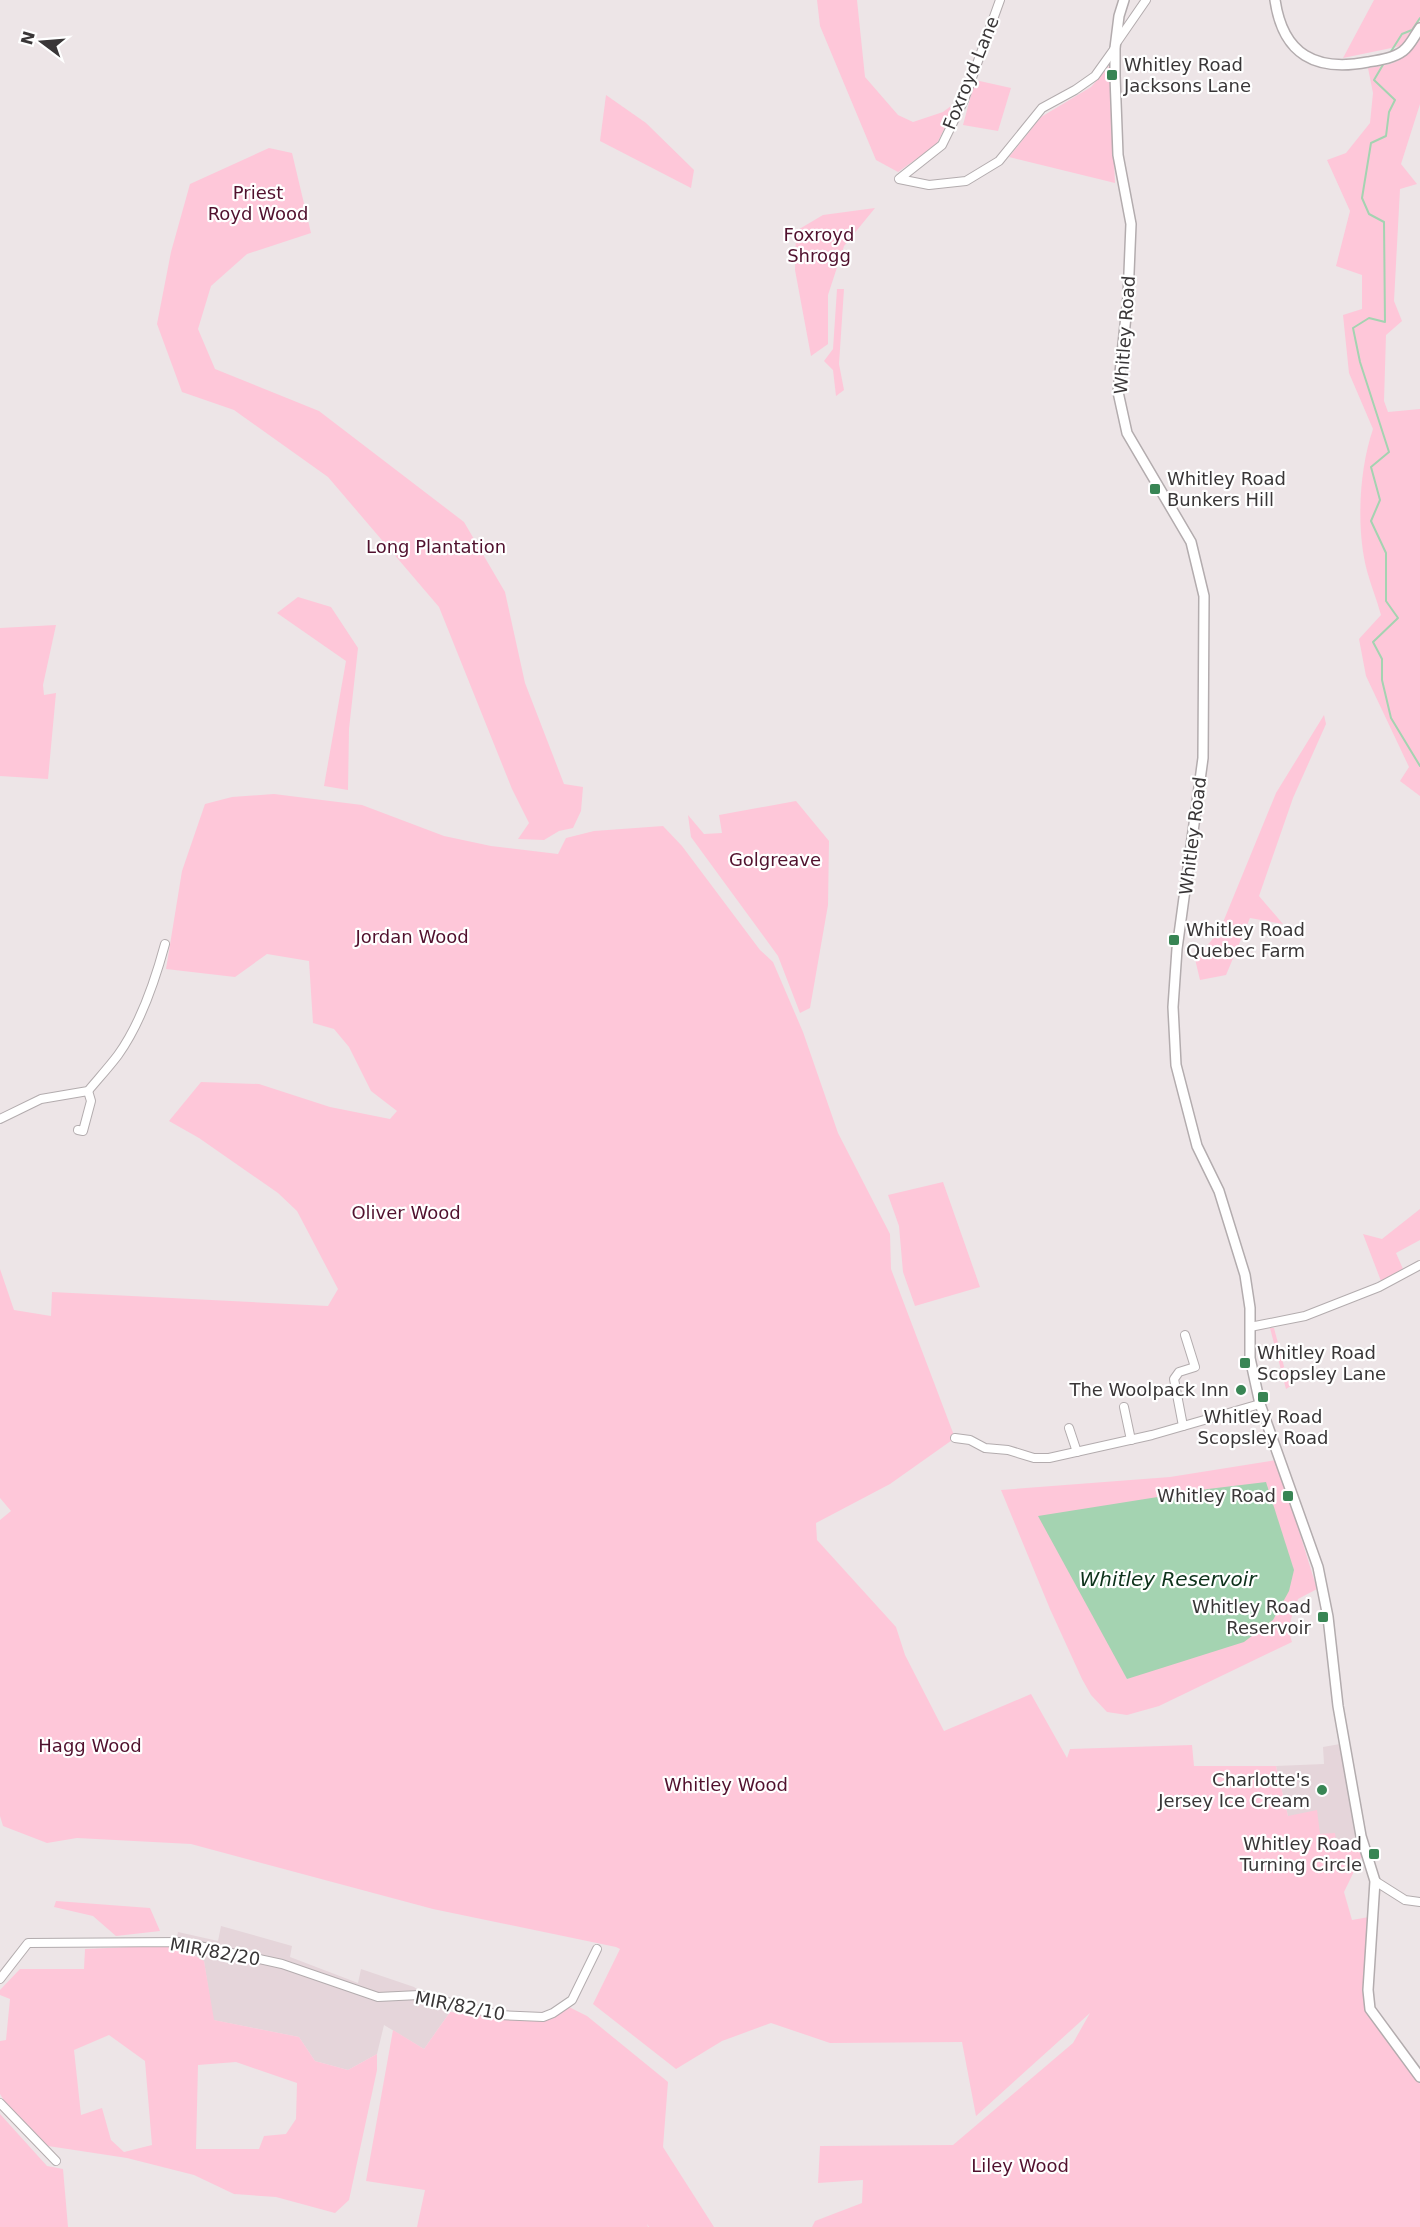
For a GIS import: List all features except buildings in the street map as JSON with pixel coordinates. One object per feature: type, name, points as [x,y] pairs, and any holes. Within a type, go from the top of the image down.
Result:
[{"type":"street","name":"Foxroyd Lane","points":[[1000,0],[964,100],[942,145],[899,179],[929,185],[966,180],[999,161],[1042,108],[1095,76],[1116,45]]},
{"type":"street","name":"Whitley Road","points":[[1124,0],[1119,16],[1116,45],[1118,155],[1131,224],[1128,297],[1118,392],[1127,433],[1191,542],[1204,596],[1203,758],[1177,949],[1173,1007],[1176,1065],[1197,1146],[1219,1191],[1236,1241],[1247,1286],[1250,1308],[1250,1358],[1260,1404],[1318,1567],[1328,1617],[1338,1706],[1361,1836],[1375,1881]]},
{"type":"street","points":[[1116,45],[1146,0]]},
{"type":"street","points":[[1275,0],[1285,35],[1294,47],[1304,56],[1325,65],[1351,65],[1388,58],[1404,51],[1420,28]]},
{"type":"street","points":[[0,1119],[41,1099],[88,1091],[118,1054],[133,1030],[157,972],[165,944]]},
{"type":"street","points":[[78,1130],[83,1131],[86,1121],[91,1101],[88,1091]]},
{"type":"street","points":[[1250,1327],[1305,1316],[1379,1287],[1420,1265]]},
{"type":"street","points":[[1183,1426],[1173,1379],[1179,1372],[1195,1367],[1185,1335]]},
{"type":"street","points":[[956,1438],[970,1440],[985,1448],[1017,1451],[1034,1458],[1049,1458],[1131,1440],[1260,1404]]},
{"type":"street","points":[[1124,1407],[1131,1440]]},
{"type":"street","points":[[1070,1428],[1077,1452]]},
{"type":"street","points":[[1420,1902],[1405,1900],[1375,1881],[1368,1990],[1370,2009],[1420,2077]]},
{"type":"street","name":"MIR/82/20","points":[[0,1979],[28,1943],[181,1942],[282,1964],[378,1997]]},
{"type":"street","name":"MIR/82/10","points":[[378,1997],[419,1995],[499,2015],[543,2017],[572,2000],[597,1949]]},
{"type":"street","points":[[0,2103],[56,2161]]},
{"type":"shaded area","points":[[1340,1744],[1358,1844],[1337,1849],[1320,1834],[1288,1816],[1276,1766],[1324,1764],[1323,1747]]},
{"type":"shaded area","points":[[221,1926],[292,1946],[290,1957],[358,1983],[361,1969],[414,1987],[450,2012],[424,2049],[384,2025],[377,2054],[348,2070],[315,2061],[299,2037],[213,2020],[204,1961],[175,1945],[178,1932],[218,1941]]},
{"type":"green space","points":[[817,0],[857,0],[865,77],[898,115],[913,122],[943,112],[959,100],[936,145],[898,172],[876,160],[820,26]]},
{"type":"green space","points":[[1374,0],[1420,0],[1420,20],[1401,46],[1343,58]]},
{"type":"green space","points":[[1420,37],[1420,104],[1401,164],[1417,184],[1400,189],[1394,301],[1402,321],[1386,335],[1384,401],[1388,412],[1420,409],[1420,796],[1400,781],[1409,767],[1366,676],[1359,639],[1381,615],[1367,571],[1360,518],[1362,481],[1373,429],[1349,373],[1343,315],[1362,309],[1362,275],[1336,266],[1350,211],[1327,160],[1346,153],[1370,123],[1373,93],[1368,68],[1393,63],[1404,57]]},
{"type":"green space","points":[[1110,65],[1115,183],[1009,157],[1041,117],[1091,87]]},
{"type":"green space","points":[[975,80],[1011,88],[998,131],[963,125]]},
{"type":"green space","points":[[606,95],[646,123],[694,170],[691,188],[600,141]]},
{"type":"green space","points":[[269,148],[292,153],[311,233],[247,254],[211,286],[198,329],[215,369],[319,411],[464,522],[505,592],[525,683],[564,784],[583,787],[581,811],[573,828],[559,831],[544,840],[518,839],[529,823],[512,789],[439,607],[328,477],[234,410],[182,392],[157,324],[171,252],[190,184]]},
{"type":"green space","name":"Foxroyd Shrogg","points":[[875,208],[844,246],[828,295],[828,344],[811,356],[795,270],[796,231],[823,215]]},
{"type":"green space","points":[[837,289],[844,289],[839,364],[844,390],[836,396],[833,370],[824,361],[833,349]]},
{"type":"green space","points":[[298,597],[331,607],[358,648],[349,729],[348,790],[324,786],[346,661],[277,613]]},
{"type":"green space","points":[[56,625],[43,685],[44,695],[56,693],[48,779],[0,776],[0,628]]},
{"type":"green space","points":[[1324,715],[1326,724],[1293,798],[1259,896],[1283,924],[1250,918],[1226,975],[1200,980],[1195,959],[1219,932],[1276,793]]},
{"type":"green space","points":[[274,794],[362,805],[444,836],[491,846],[558,854],[566,838],[594,831],[663,826],[682,846],[760,950],[773,962],[803,1032],[838,1133],[890,1234],[891,1269],[955,1438],[890,1484],[816,1523],[817,1540],[896,1627],[905,1655],[944,1731],[1031,1694],[1067,1758],[1070,1749],[1192,1745],[1194,1766],[1276,1766],[1288,1816],[1317,1810],[1320,1834],[1335,1833],[1337,1849],[1358,1844],[1362,1855],[1344,1892],[1352,1920],[1369,1917],[1363,1998],[1366,2013],[1420,2084],[1420,2227],[812,2227],[815,2221],[862,2203],[863,2180],[818,2183],[820,2146],[953,2145],[1073,2043],[1090,2013],[976,2116],[962,2042],[830,2043],[771,2023],[722,2041],[676,2069],[593,2004],[620,1949],[616,1947],[433,1909],[191,1844],[77,1838],[47,1843],[3,1826],[0,1816],[0,1520],[11,1511],[0,1498],[0,1269],[14,1310],[51,1316],[52,1292],[328,1306],[338,1289],[297,1211],[278,1193],[199,1138],[169,1121],[201,1082],[259,1084],[330,1107],[390,1119],[397,1111],[371,1091],[349,1047],[334,1029],[313,1023],[309,961],[267,954],[235,977],[166,969],[182,871],[205,804],[232,797]]},
{"type":"green space","name":"Golgreave","points":[[796,801],[829,841],[828,905],[810,1008],[800,1013],[778,956],[691,837],[688,815],[704,834],[722,833],[719,815]]},
{"type":"green space","points":[[943,1182],[980,1287],[915,1306],[903,1272],[899,1226],[888,1195]]},
{"type":"green space","points":[[1420,1209],[1420,1240],[1396,1253],[1403,1269],[1381,1281],[1363,1234],[1382,1239]]},
{"type":"green space","points":[[1270,1328],[1274,1328],[1287,1378],[1294,1384],[1286,1389]]},
{"type":"green space","name":"Whitley Reservoir","points":[[1277,1460],[1317,1589],[1298,1599],[1290,1625],[1292,1642],[1159,1706],[1127,1715],[1107,1712],[1091,1695],[1082,1679],[1050,1609],[1001,1490],[1170,1477]],"holes":[[[1294,1569],[1127,1679],[1123,1669]]]},
{"type":"green space","points":[[56,1901],[150,1908],[160,1931],[116,1936],[93,1916],[54,1907]]},
{"type":"green space","points":[[175,1945],[204,1961],[214,2020],[299,2037],[315,2061],[348,2070],[377,2054],[377,2070],[349,2200],[335,2213],[276,2197],[234,2194],[194,2175],[127,2158],[48,2146],[0,2094],[0,2041],[6,2040],[10,1999],[0,1995],[0,1990],[20,1969],[84,1969],[85,1949]],"holes":[[[109,2035],[145,2061],[152,2145],[124,2152],[111,2140],[102,2108],[81,2115],[74,2050]],[[236,2062],[297,2083],[296,2119],[286,2134],[264,2136],[259,2149],[196,2149],[198,2065]]]},
{"type":"green space","points":[[569,2007],[587,2016],[668,2082],[663,2147],[714,2227],[649,2227],[647,2224],[648,2227],[417,2227],[425,2190],[366,2181],[393,2030],[424,2049],[450,2012],[546,2020]]},
{"type":"green space","points":[[0,2114],[47,2166],[63,2169],[68,2227],[0,2227]]},
{"type":"water","name":"Whitley Reservoir","points":[[1266,1482],[1294,1570],[1289,1591],[1273,1620],[1244,1642],[1127,1679],[1038,1516]]},
{"type":"waterway","points":[[1390,53],[1402,34],[1412,30],[1420,18]]},
{"type":"waterway","points":[[1384,63],[1374,80],[1395,100],[1389,112],[1386,136],[1371,143],[1362,198],[1369,214],[1384,222],[1385,322],[1369,318],[1353,328],[1360,362],[1389,452],[1371,467],[1380,500],[1371,521],[1386,553],[1386,601],[1398,618],[1373,642],[1382,659],[1382,680],[1391,718],[1420,766]]},
{"type":"place","name":"Whitley Road Jacksons Lane","points":[[1112,75]]},
{"type":"place","name":"Whitley Road Bunkers Hill","points":[[1155,489]]},
{"type":"place","name":"Whitley Road Quebec Farm","points":[[1174,940]]},
{"type":"place","name":"Whitley Road Scopsley Lane","points":[[1245,1363]]},
{"type":"place","name":"The Woolpack Inn","points":[[1241,1390]]},
{"type":"place","name":"Whitley Road Scopsley Road","points":[[1263,1397]]},
{"type":"place","name":"Whitley Road","points":[[1288,1496]]},
{"type":"place","name":"Whitley Road Reservoir","points":[[1323,1617]]},
{"type":"place","name":"Charlotte's Jersey Ice Cream","points":[[1322,1790]]},
{"type":"place","name":"Whitley Road Turning Circle","points":[[1374,1854]]},
{"type":"park label","name":"Priest Royd Wood","points":[[258,203]]},
{"type":"park label","name":"Long Plantation","points":[[436,547]]},
{"type":"park label","name":"Jordan Wood","points":[[412,937]]},
{"type":"park label","name":"Oliver Wood","points":[[406,1213]]},
{"type":"park label","name":"Hagg Wood","points":[[90,1746]]},
{"type":"park label","name":"Whitley Wood","points":[[726,1785]]},
{"type":"park label","name":"Liley Wood","points":[[1020,2166]]}]
